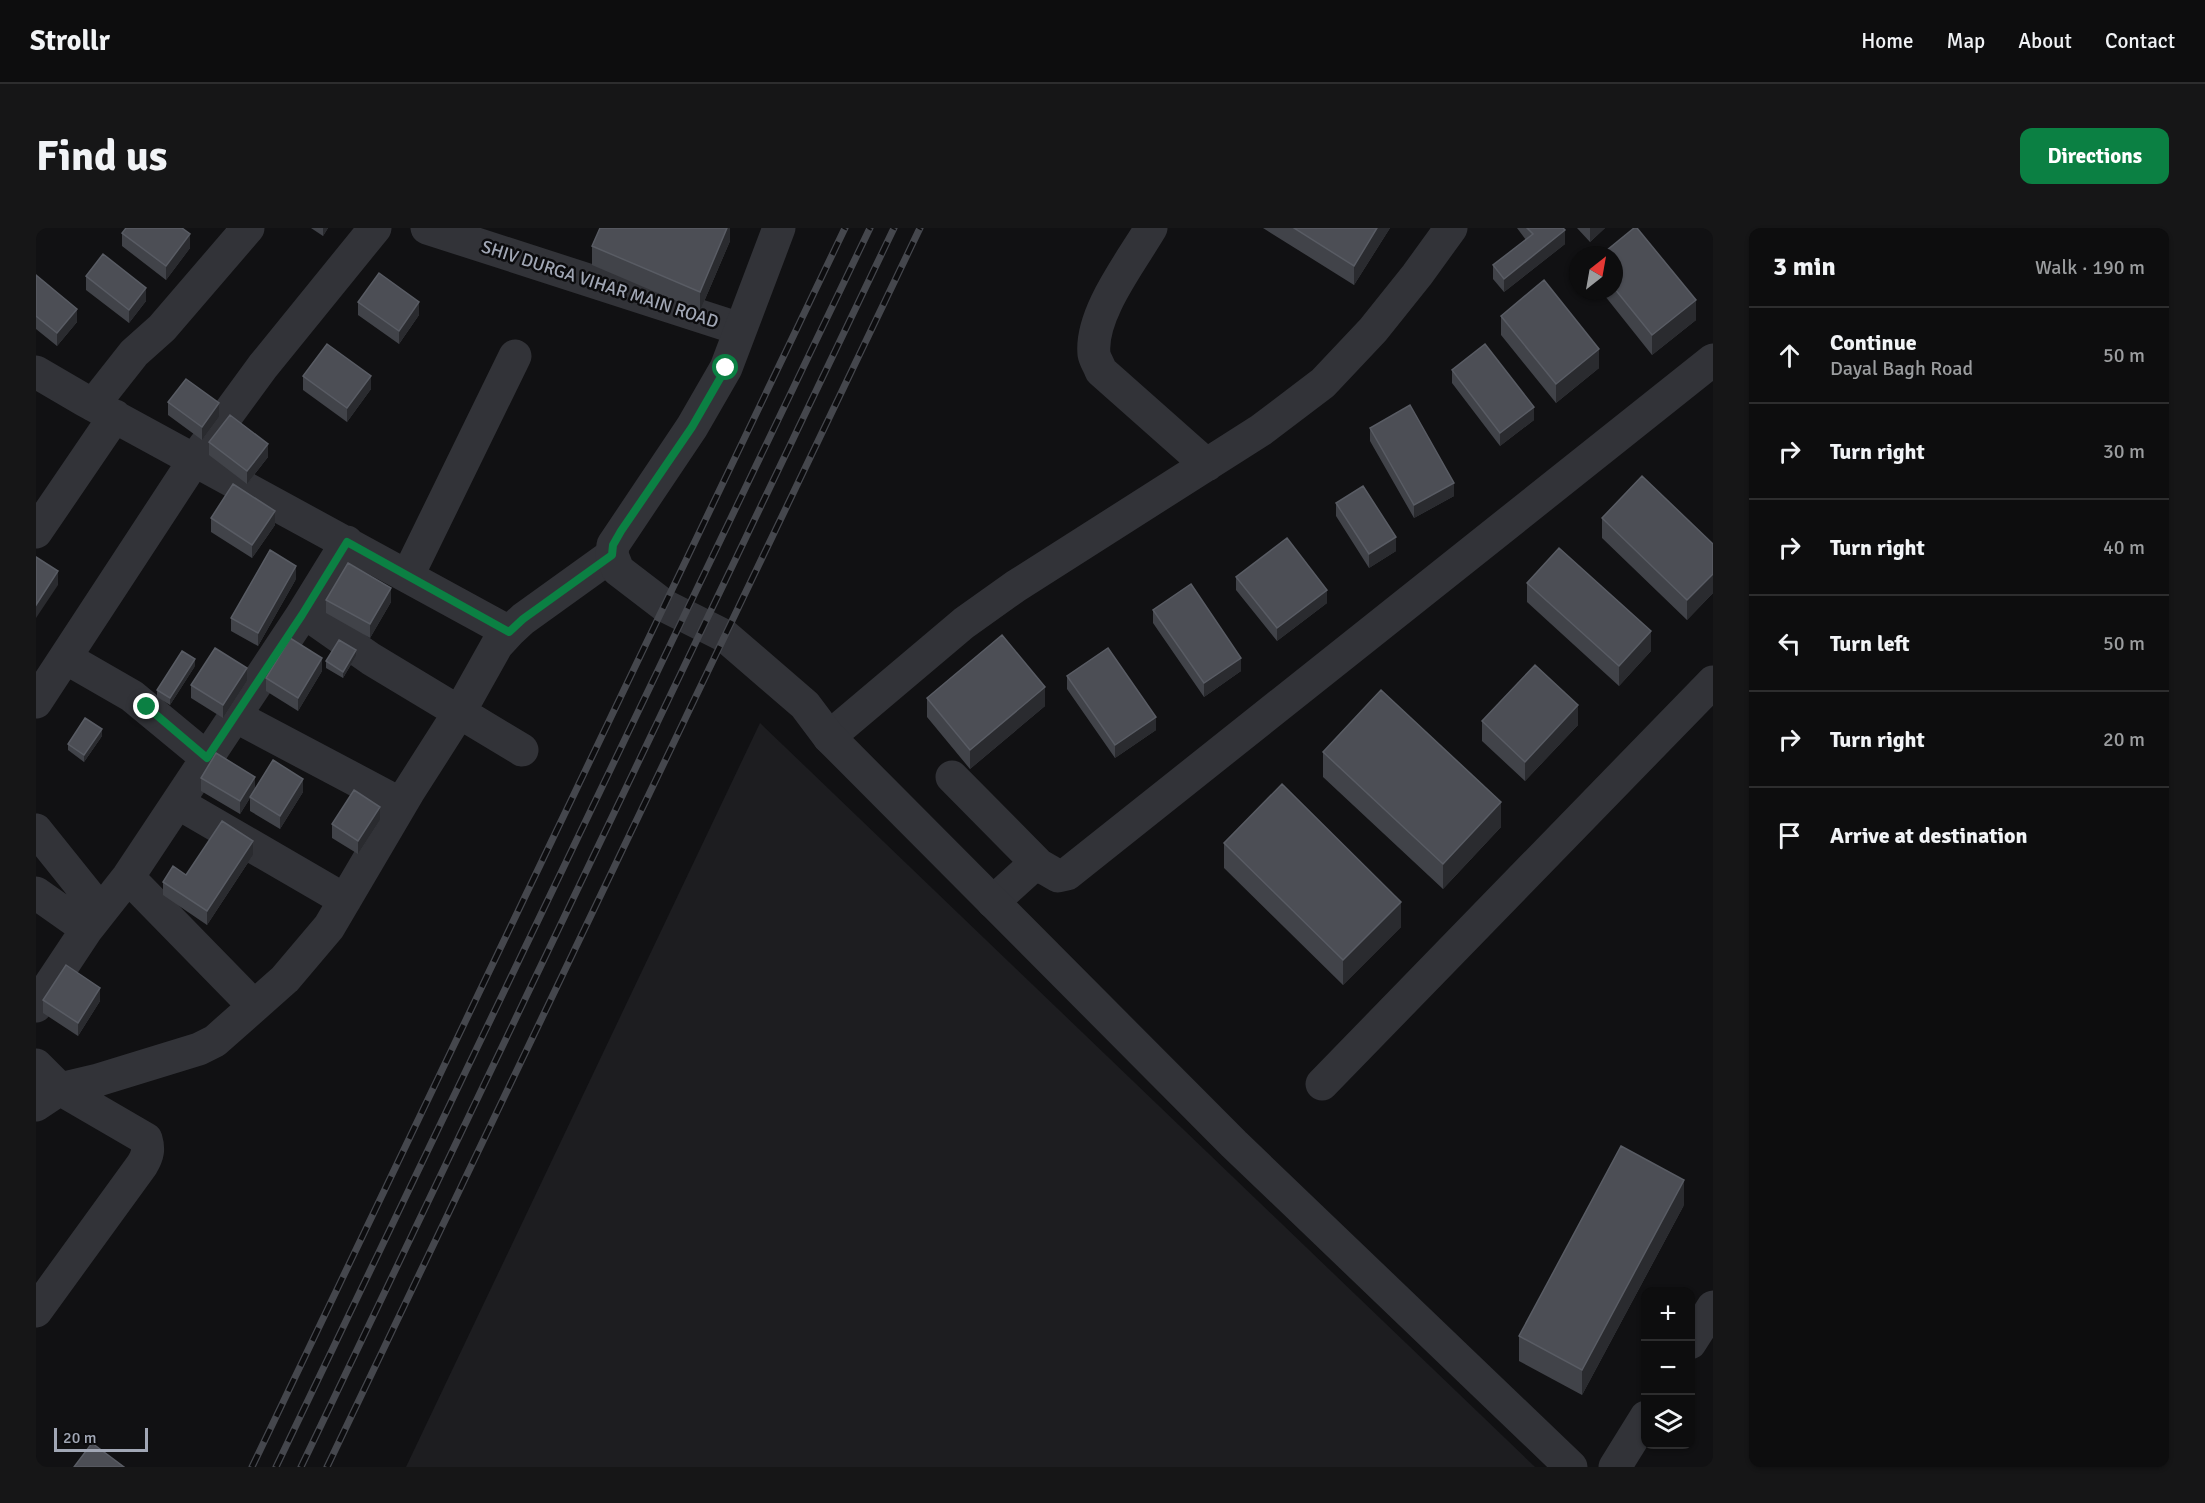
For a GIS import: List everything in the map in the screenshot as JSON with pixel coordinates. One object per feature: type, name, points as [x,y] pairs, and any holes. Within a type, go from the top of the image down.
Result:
[{"type":"street","points":[[36,532],[134,353],[162,328],[248,228]]},
{"type":"street","points":[[36,702],[195,459],[263,366],[375,228]]},
{"type":"street","name":"SHIV DURGA VIHAR MAIN ROAD","points":[[427,228],[499,238],[740,329]]},
{"type":"street","points":[[778,228],[720,378],[692,427],[613,545],[612,555],[618,570],[664,606],[725,636],[805,705],[829,737],[1248,1157],[1571,1467]]},
{"type":"street","points":[[1151,228],[1100,314],[1095,333],[1094,356],[1101,371],[1207,465]]},
{"type":"street","points":[[829,737],[973,616],[1016,586],[1262,430],[1323,383],[1373,330],[1451,228]]},
{"type":"street","points":[[408,575],[515,356]]},
{"type":"street","points":[[952,777],[1039,865],[1058,876],[1067,874],[1713,360]]},
{"type":"street","points":[[36,372],[509,632]]},
{"type":"street","points":[[36,1006],[94,920],[128,877],[304,612],[347,542]]},
{"type":"street","points":[[48,1097],[200,1049],[215,1041],[285,979],[319,940],[345,900],[401,804],[460,711],[497,645],[523,619],[612,555]]},
{"type":"street","points":[[304,612],[371,659],[522,750]]},
{"type":"street","points":[[66,658],[132,696],[207,758]]},
{"type":"street","points":[[1322,1084],[1713,681]]},
{"type":"street","points":[[235,716],[401,804]]},
{"type":"street","points":[[178,802],[345,900]]},
{"type":"street","points":[[36,830],[94,920]]},
{"type":"street","points":[[993,903],[1028,870],[1039,865]]},
{"type":"street","points":[[128,877],[254,1006]]},
{"type":"street","points":[[36,893],[94,920]]},
{"type":"street","points":[[36,1065],[48,1097],[146,1138],[149,1147],[142,1165],[36,1311]]},
{"type":"street","points":[[1691,1341],[1713,1307]]},
{"type":"street","points":[[1615,1467],[1641,1425]]},
{"type":"shaded area","points":[[760,723],[1535,1467],[406,1467]]},
{"type":"building","points":[[126,228],[182,228],[190,234],[166,266],[122,233]]},
{"type":"building","points":[[600,228],[727,228],[700,292],[592,246]]},
{"type":"building","points":[[1294,228],[1377,228],[1354,266]]},
{"type":"building","points":[[1527,228],[1563,228],[1565,230],[1504,279],[1493,265],[1533,234]]},
{"type":"building","points":[[1637,228],[1696,300],[1652,335],[1623,299],[1623,246],[1612,246]]},
{"type":"building","points":[[103,254],[146,288],[129,310],[86,276]]},
{"type":"building","points":[[379,273],[419,302],[399,331],[358,302]]},
{"type":"building","points":[[36,275],[77,309],[57,333],[36,316]]},
{"type":"building","points":[[1544,280],[1599,349],[1556,384],[1501,316]]},
{"type":"building","points":[[327,344],[371,376],[347,408],[303,376]]},
{"type":"building","points":[[1485,344],[1534,407],[1500,433],[1452,370]]},
{"type":"building","points":[[186,379],[219,403],[202,427],[168,402]]},
{"type":"building","points":[[1410,405],[1454,483],[1414,505],[1370,428]]},
{"type":"building","points":[[230,415],[268,444],[247,471],[209,442]]},
{"type":"building","points":[[1642,476],[1713,544],[1713,574],[1687,600],[1602,518]]},
{"type":"building","points":[[233,484],[275,511],[252,545],[211,518]]},
{"type":"building","points":[[1363,486],[1396,537],[1369,554],[1336,503]]},
{"type":"building","points":[[1287,538],[1327,590],[1277,628],[1236,577]]},
{"type":"building","points":[[1559,548],[1651,631],[1619,666],[1527,583]]},
{"type":"building","points":[[270,550],[296,566],[258,633],[231,618]]},
{"type":"building","points":[[36,557],[58,571],[36,605]]},
{"type":"building","points":[[348,563],[391,588],[370,624],[326,600]]},
{"type":"building","points":[[1191,584],[1241,658],[1204,683],[1153,610]]},
{"type":"building","points":[[1002,635],[1045,687],[970,750],[927,698]]},
{"type":"building","points":[[290,638],[322,658],[298,698],[266,678]]},
{"type":"building","points":[[339,640],[356,650],[343,672],[326,661]]},
{"type":"building","points":[[215,648],[247,668],[223,705],[191,685]]},
{"type":"building","points":[[1108,648],[1156,717],[1115,745],[1067,676]]},
{"type":"building","points":[[182,651],[195,659],[170,698],[157,690]]},
{"type":"building","points":[[1535,665],[1578,705],[1525,762],[1482,721]]},
{"type":"building","points":[[1381,690],[1501,802],[1443,864],[1323,752]]},
{"type":"building","points":[[85,718],[102,729],[84,755],[68,744]]},
{"type":"building","points":[[216,753],[255,777],[240,801],[201,778]]},
{"type":"building","points":[[273,760],[303,779],[280,816],[250,797]]},
{"type":"building","points":[[1282,784],[1401,902],[1343,960],[1224,843]]},
{"type":"building","points":[[354,790],[380,807],[358,841],[332,824]]},
{"type":"building","points":[[222,821],[253,841],[207,911],[163,882],[173,866],[186,875]]},
{"type":"building","points":[[66,965],[100,988],[78,1023],[43,1000]]},
{"type":"building","points":[[1621,1146],[1684,1180],[1582,1370],[1519,1336]]},
{"type":"building","points":[[92,1443],[124,1467],[74,1467]]},
{"type":"railway","points":[[252,1467],[845,228]]},
{"type":"railway","points":[[276,1467],[870,228]]},
{"type":"railway","points":[[301,1467],[894,228]]},
{"type":"railway","points":[[327,1467],[920,228]]},
{"type":"route","points":[[147,707],[207,758],[302,615],[347,542],[509,632],[523,619],[612,555],[613,545],[621,531],[692,427],[726,368]]}]
